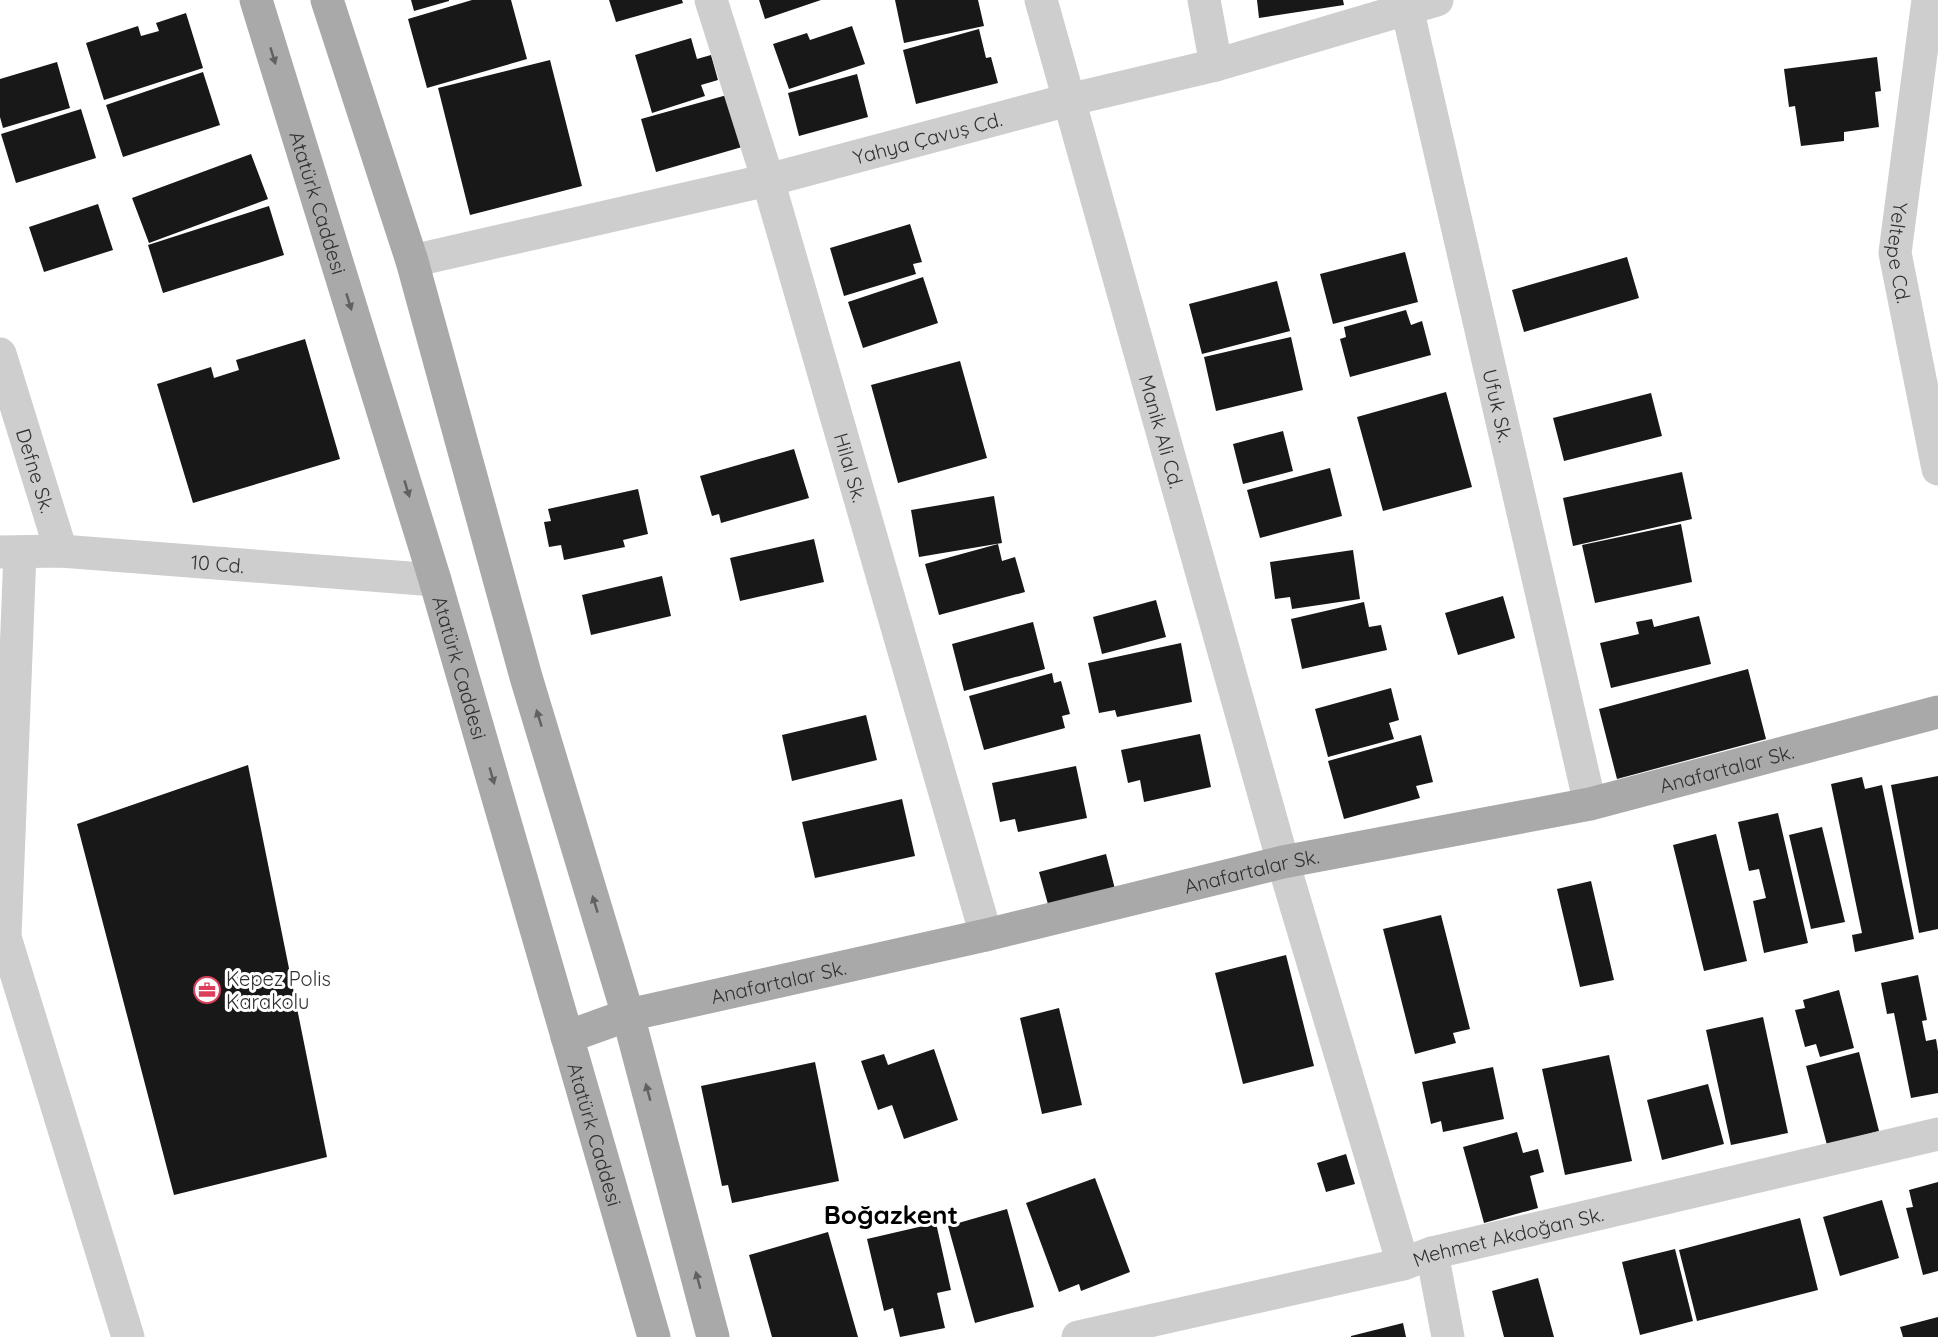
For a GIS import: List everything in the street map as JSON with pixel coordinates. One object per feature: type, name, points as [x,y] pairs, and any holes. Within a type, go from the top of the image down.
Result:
[{"type":"main road","name":"Atatürk Caddesi","points":[[255,0],[435,579],[654,1337]]},
{"type":"main road","points":[[327,0],[412,261],[526,677],[628,1016],[713,1337]]},
{"type":"main road","name":"Anafartalar Sk.","points":[[567,1037],[628,1016],[986,935],[1282,862],[1590,804],[1938,712]]},
{"type":"street","name":"Hilal Sk.","points":[[711,0],[768,180],[986,935]]},
{"type":"street","name":"Manik Ali Cd.","points":[[1041,0],[1282,862],[1417,1259],[1448,1337]]},
{"type":"street","points":[[1204,0],[1216,65]]},
{"type":"street","name":"Yeltepe Cd.","points":[[1928,0],[1895,253],[1938,469]]},
{"type":"street","name":"Yahya Çavuş Cd.","points":[[412,261],[768,180],[1068,100],[1216,65],[1422,4]]},
{"type":"street","name":"Ufuk Sk.","points":[[1422,4],[1590,804]]},
{"type":"street","name":"Defne Sk.","points":[[0,354],[61,552]]},
{"type":"street","name":"10 Cd.","points":[[10,552],[61,552],[435,579]]},
{"type":"street","points":[[10,552],[6,937],[128,1337]]},
{"type":"street","name":"Mehmet Akdoğan Sk.","points":[[1078,1337],[1417,1259],[1938,1134]]},
{"type":"building","points":[[411,0],[449,0],[449,1],[414,11]]},
{"type":"building","points":[[472,0],[511,0],[527,59],[427,88],[408,19]]},
{"type":"building","points":[[609,0],[682,0],[683,3],[616,22]]},
{"type":"building","points":[[759,0],[821,0],[765,19]]},
{"type":"building","points":[[895,0],[978,0],[984,26],[904,43]]},
{"type":"building","points":[[1257,0],[1343,0],[1344,5],[1259,18]]},
{"type":"building","points":[[186,13],[203,68],[104,100],[86,43],[138,26],[141,36],[159,31],[156,23]]},
{"type":"building","points":[[852,26],[865,64],[789,89],[773,44],[807,33],[810,40]]},
{"type":"building","points":[[979,29],[986,58],[991,57],[998,83],[916,104],[903,50]]},
{"type":"building","points":[[691,38],[697,59],[711,55],[718,80],[701,85],[705,96],[652,113],[635,55]]},
{"type":"building","points":[[1877,57],[1881,91],[1875,92],[1879,127],[1844,132],[1844,141],[1801,146],[1795,106],[1789,107],[1784,69]]},
{"type":"building","points":[[550,60],[582,186],[470,215],[438,88]]},
{"type":"building","points":[[57,62],[70,108],[3,128],[0,117],[0,79]]},
{"type":"building","points":[[203,72],[220,125],[123,157],[106,105]]},
{"type":"building","points":[[857,74],[868,117],[799,136],[788,93]]},
{"type":"building","points":[[727,95],[742,147],[656,172],[641,119]]},
{"type":"building","points":[[81,109],[96,158],[16,183],[1,134]]},
{"type":"building","points":[[251,154],[268,199],[149,243],[132,198]]},
{"type":"building","points":[[98,204],[113,250],[44,272],[29,227]]},
{"type":"building","points":[[269,206],[284,255],[163,293],[148,245]]},
{"type":"building","points":[[910,224],[922,262],[913,264],[916,274],[844,296],[830,248]]},
{"type":"building","points":[[1405,252],[1418,302],[1333,324],[1320,274]]},
{"type":"building","points":[[1627,257],[1639,298],[1524,332],[1512,290]]},
{"type":"building","points":[[923,277],[938,323],[863,348],[848,302]]},
{"type":"building","points":[[1277,281],[1290,331],[1202,354],[1189,304]]},
{"type":"building","points":[[1406,310],[1411,325],[1422,321],[1431,355],[1350,377],[1340,339],[1346,337],[1344,327]]},
{"type":"building","points":[[1291,337],[1303,390],[1216,411],[1204,357]]},
{"type":"building","points":[[305,339],[340,459],[193,503],[157,384],[211,367],[214,378],[239,370],[236,360]]},
{"type":"building","points":[[960,361],[987,458],[898,483],[871,385]]},
{"type":"building","points":[[1446,392],[1472,487],[1383,511],[1357,417]]},
{"type":"building","points":[[1651,393],[1662,436],[1564,461],[1553,418]]},
{"type":"building","points":[[1283,431],[1293,471],[1243,484],[1233,444]]},
{"type":"building","points":[[794,449],[809,498],[721,523],[719,514],[712,516],[700,476]]},
{"type":"building","points":[[1330,468],[1342,516],[1260,538],[1247,490]]},
{"type":"building","points":[[1682,472],[1692,519],[1573,546],[1563,498]]},
{"type":"building","points":[[638,489],[648,534],[623,540],[625,547],[564,560],[561,545],[549,547],[544,522],[551,521],[548,509]]},
{"type":"building","points":[[994,496],[1002,543],[919,557],[911,510]]},
{"type":"building","points":[[1681,524],[1692,582],[1595,603],[1582,545]]},
{"type":"building","points":[[814,539],[824,582],[740,601],[730,558]]},
{"type":"building","points":[[998,544],[1002,561],[1015,557],[1025,592],[939,615],[925,564]]},
{"type":"building","points":[[1353,550],[1360,599],[1292,609],[1290,597],[1275,599],[1270,562]]},
{"type":"building","points":[[662,576],[671,616],[591,635],[582,595]]},
{"type":"building","points":[[1503,596],[1515,638],[1458,655],[1445,613]]},
{"type":"building","points":[[1156,600],[1166,637],[1102,654],[1093,617]]},
{"type":"building","points":[[1364,602],[1369,627],[1381,625],[1387,650],[1302,669],[1291,619]]},
{"type":"building","points":[[1699,616],[1711,664],[1611,688],[1600,643],[1639,634],[1636,622],[1652,619],[1654,627]]},
{"type":"building","points":[[1033,622],[1045,669],[964,691],[952,644]]},
{"type":"building","points":[[1181,643],[1192,702],[1117,717],[1115,710],[1099,713],[1088,663]]},
{"type":"building","points":[[1748,669],[1766,739],[1617,779],[1599,709]]},
{"type":"building","points":[[1052,673],[1054,683],[1061,681],[1070,714],[1062,716],[1065,728],[984,750],[969,696]]},
{"type":"building","points":[[1391,688],[1399,720],[1389,723],[1394,739],[1328,757],[1315,709]]},
{"type":"building","points":[[866,715],[877,760],[792,781],[782,735]]},
{"type":"building","points":[[1200,734],[1211,787],[1144,802],[1140,780],[1128,783],[1121,750]]},
{"type":"building","points":[[1421,735],[1433,782],[1416,786],[1420,798],[1344,819],[1328,761]]},
{"type":"building","name":"Kepez Polis Karakolu","points":[[248,765],[327,1157],[174,1195],[77,824]]},
{"type":"building","points":[[1076,766],[1087,818],[1018,832],[1015,819],[1000,822],[992,783]]},
{"type":"building","points":[[1938,776],[1938,929],[1919,933],[1891,785]]},
{"type":"building","points":[[1862,777],[1865,789],[1882,785],[1914,939],[1855,952],[1852,935],[1862,933],[1831,784]]},
{"type":"building","points":[[902,799],[915,856],[815,878],[802,822]]},
{"type":"building","points":[[1778,813],[1808,943],[1764,953],[1753,901],[1766,898],[1759,869],[1749,871],[1738,822]]},
{"type":"building","points":[[1822,827],[1845,922],[1811,929],[1789,835]]},
{"type":"building","points":[[1716,834],[1747,961],[1704,971],[1673,845]]},
{"type":"building","points":[[1106,854],[1117,897],[1051,915],[1039,872]]},
{"type":"building","points":[[1591,881],[1614,980],[1580,987],[1557,889]]},
{"type":"building","points":[[1441,915],[1470,1029],[1453,1033],[1456,1043],[1415,1054],[1383,929]]},
{"type":"building","points":[[1286,955],[1314,1066],[1243,1084],[1215,973]]},
{"type":"building","points":[[1918,975],[1927,1020],[1922,1021],[1926,1041],[1936,1039],[1938,1093],[1911,1098],[1894,1013],[1887,1014],[1881,983]]},
{"type":"building","points":[[1839,990],[1854,1048],[1820,1057],[1816,1044],[1805,1047],[1795,1010],[1805,1008],[1803,1000]]},
{"type":"building","points":[[1059,1008],[1082,1105],[1042,1114],[1020,1018]]},
{"type":"building","points":[[1763,1017],[1788,1133],[1731,1145],[1706,1030]]},
{"type":"building","points":[[934,1049],[958,1120],[904,1139],[892,1105],[878,1110],[861,1061],[884,1054],[888,1065]]},
{"type":"building","points":[[1859,1052],[1879,1131],[1827,1145],[1806,1066]]},
{"type":"building","points":[[1609,1055],[1632,1161],[1565,1175],[1542,1069]]},
{"type":"building","points":[[815,1062],[839,1181],[732,1203],[728,1185],[722,1186],[701,1086]]},
{"type":"building","points":[[1493,1067],[1504,1119],[1443,1132],[1441,1121],[1431,1124],[1422,1082]]},
{"type":"building","points":[[1708,1084],[1724,1144],[1662,1160],[1647,1100]]},
{"type":"building","points":[[1517,1132],[1523,1153],[1538,1149],[1544,1172],[1530,1176],[1538,1208],[1484,1223],[1463,1147]]},
{"type":"building","points":[[1346,1154],[1355,1184],[1326,1192],[1317,1163]]},
{"type":"building","points":[[1095,1178],[1130,1272],[1081,1291],[1079,1284],[1059,1292],[1026,1203]]},
{"type":"building","points":[[1938,1182],[1938,1271],[1923,1275],[1906,1208],[1913,1207],[1909,1190]]},
{"type":"building","points":[[1882,1200],[1899,1258],[1840,1276],[1823,1217]]},
{"type":"building","points":[[1007,1209],[1034,1307],[975,1323],[948,1226]]},
{"type":"building","points":[[1800,1218],[1818,1290],[1697,1321],[1679,1250]]},
{"type":"building","points":[[936,1223],[951,1290],[937,1293],[945,1328],[900,1337],[893,1308],[884,1311],[867,1239]]},
{"type":"building","points":[[828,1232],[858,1337],[772,1337],[749,1255]]},
{"type":"building","points":[[1675,1249],[1693,1321],[1640,1335],[1622,1262]]},
{"type":"building","points":[[1538,1278],[1554,1337],[1504,1337],[1492,1291]]},
{"type":"building","points":[[1938,1317],[1938,1337],[1903,1337],[1900,1327]]},
{"type":"building","points":[[1403,1323],[1406,1337],[1351,1337],[1351,1336]]},
{"type":"place","name":"Kepez Polis Karakolu","points":[[207,990]]},
{"type":"district","name":"Boğazkent","points":[[891,1214]]}]
